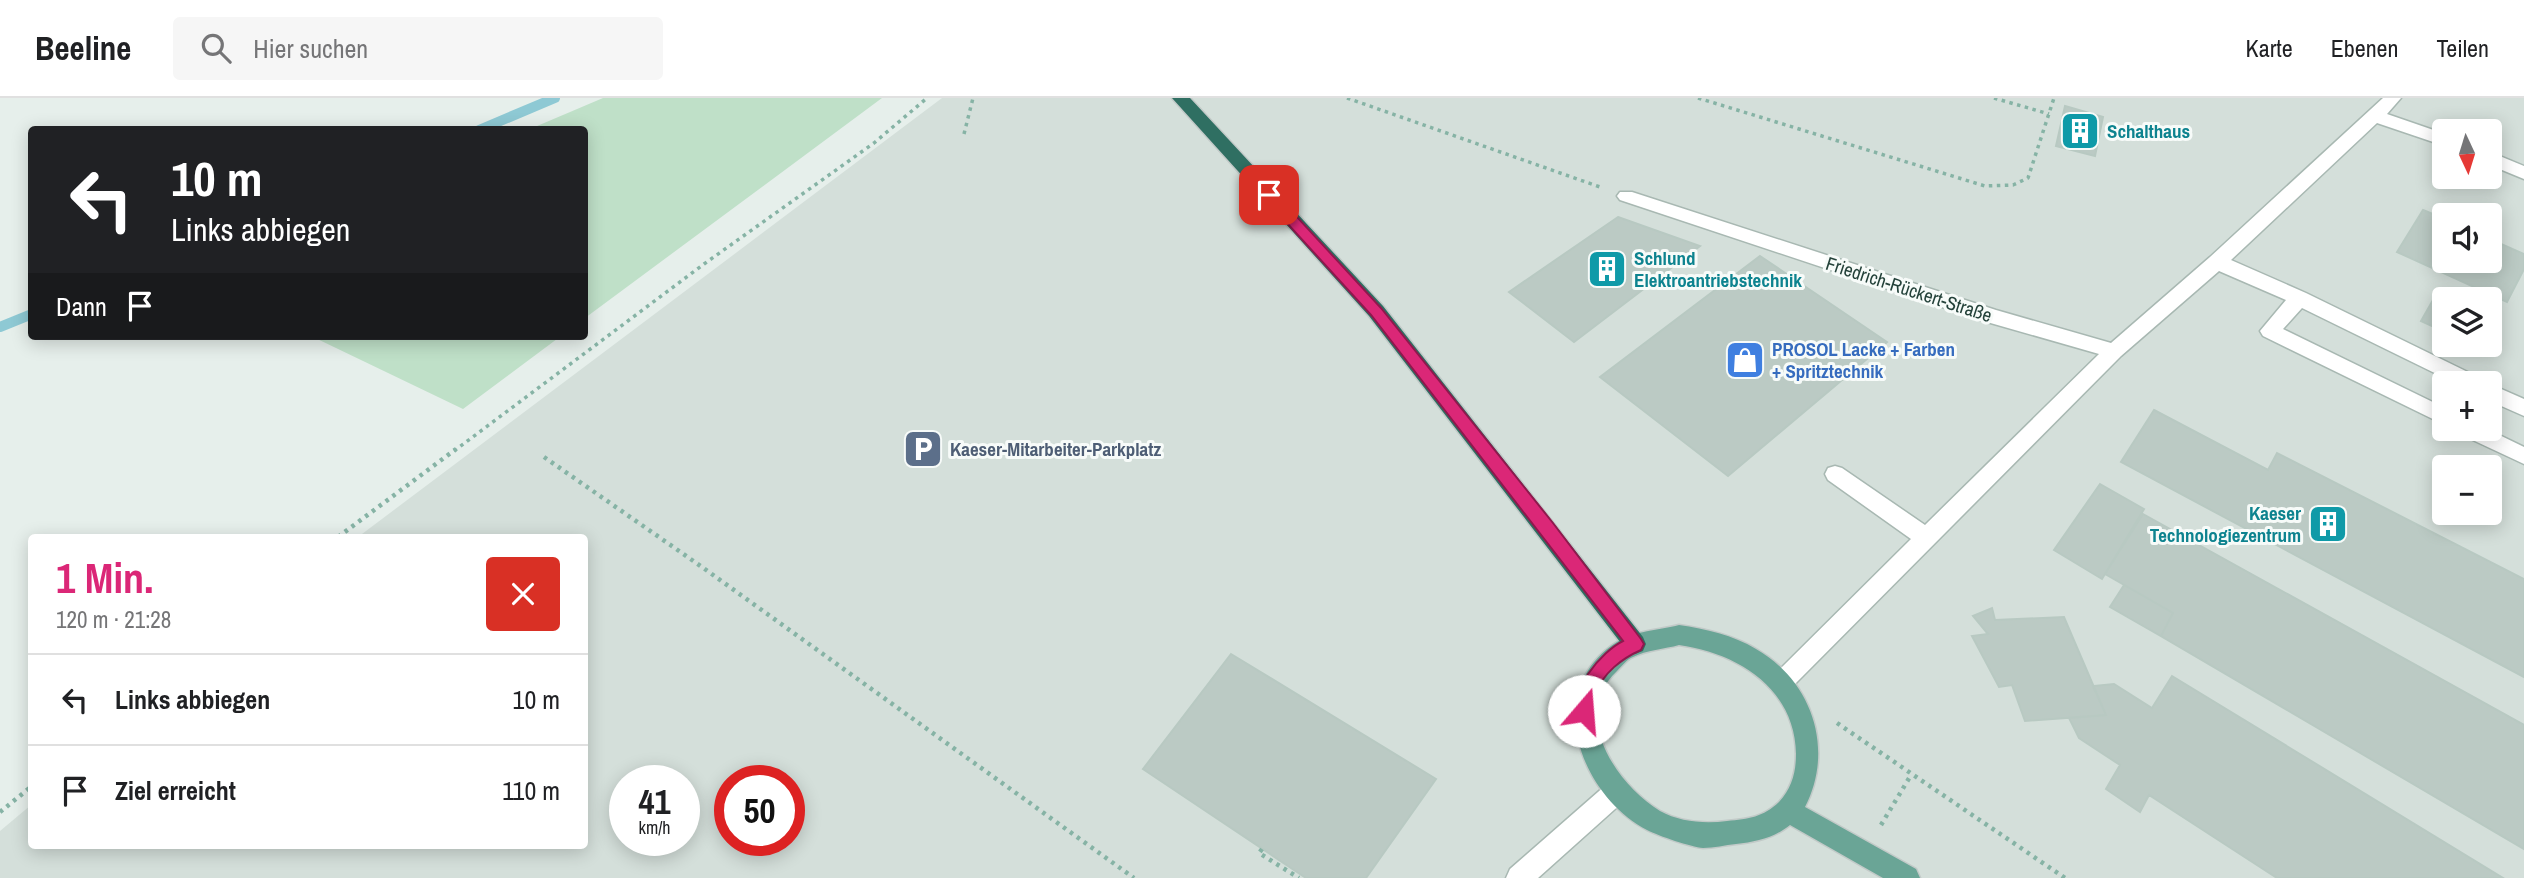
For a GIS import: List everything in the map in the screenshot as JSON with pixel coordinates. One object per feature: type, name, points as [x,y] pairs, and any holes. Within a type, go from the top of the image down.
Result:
[{"type":"highway","points":[[1180,98],[1376,312],[1635,644]]},
{"type":"main road","points":[[1660,636],[1703,637],[1726,645],[1757,662],[1781,683],[1799,710],[1808,737],[1809,758],[1806,778],[1799,795],[1787,810],[1767,827],[1737,837],[1706,838],[1675,832],[1645,819],[1615,793],[1592,758],[1586,739],[1584,711],[1588,690],[1598,672],[1621,651],[1635,644],[1660,636]]},
{"type":"main road","points":[[1787,810],[1907,878]]},
{"type":"street","points":[[1781,683],[2115,351],[2217,262],[2393,98]]},
{"type":"street","points":[[2373,115],[2432,136]]},
{"type":"street","points":[[2502,163],[2524,173]]},
{"type":"street","name":"Friedrich-Rückert-Straße","points":[[1626,196],[1994,317],[2115,351]]},
{"type":"street","points":[[2217,262],[2299,298],[2448,371]]},
{"type":"street","points":[[2299,298],[2270,331],[2432,411]]},
{"type":"street","points":[[2502,398],[2524,408]]},
{"type":"street","points":[[2493,441],[2524,456]]},
{"type":"street","points":[[1835,474],[1927,538]]},
{"type":"street","points":[[1519,878],[1615,793]]},
{"type":"path","points":[[342,534],[705,264],[874,144],[926,98]]},
{"type":"path","points":[[964,134],[972,98]]},
{"type":"path","points":[[1347,98],[1626,196]]},
{"type":"path","points":[[1698,98],[1984,186],[2013,186],[2028,178],[2054,98]]},
{"type":"path","points":[[1994,98],[2049,114]]},
{"type":"path","points":[[544,457],[702,567],[1134,878]]},
{"type":"path","points":[[1835,721],[2064,878]]},
{"type":"path","points":[[0,812],[28,789]]},
{"type":"path","points":[[1262,849],[1259,853],[1299,878]]},
{"type":"shaded area","points":[[942,98],[2524,98],[2524,878],[0,878],[0,831],[28,808],[28,849],[588,849],[588,534],[362,534]]},
{"type":"green space","points":[[603,98],[882,98],[588,316],[588,126],[537,126]]},
{"type":"green space","points":[[319,340],[556,340],[463,409]]},
{"type":"building","name":"Schalthaus","points":[[2065,106],[2103,117],[2095,156],[2056,146]]},
{"type":"building","points":[[2423,210],[2432,214],[2432,268],[2397,252]]},
{"type":"building","name":"Schlund Elektroantriebstechnik","points":[[1618,217],[1700,246],[1574,342],[1509,292]]},
{"type":"building","points":[[2502,244],[2524,254],[2524,269],[2507,302],[2502,300],[2502,287],[2474,287],[2443,273],[2502,273]]},
{"type":"building","name":"PROSOL Lacke + Farben + Spritztechnik","points":[[1760,256],[1887,342],[1728,476],[1600,377]]},
{"type":"building","points":[[2432,302],[2432,326],[2421,321]]},
{"type":"building","name":"Kaeser Technologiezentrum","points":[[2154,410],[2268,470],[2277,453],[2524,579],[2524,677],[2121,462]]},
{"type":"building","points":[[2100,484],[2144,509],[2102,579],[2054,550]]},
{"type":"building","points":[[2143,514],[2524,725],[2524,849],[2161,636],[2173,613],[2105,574]]},
{"type":"building","points":[[2124,585],[2173,613],[2161,636],[2110,607]]},
{"type":"building","points":[[1992,608],[1995,620],[2064,617],[2106,715],[2025,721],[2012,685],[1999,687],[1972,636],[1988,634],[1973,616]]},
{"type":"building","points":[[1231,654],[1436,779],[1366,878],[1306,878],[1143,769]]},
{"type":"building","points":[[2172,676],[2503,878],[2277,878],[2149,795],[2140,812],[2106,789],[2120,765],[2079,738],[2069,718],[2106,715],[2093,686],[2114,684],[2152,708]]},
{"type":"waterway","points":[[488,126],[555,98]]},
{"type":"waterway","points":[[0,327],[28,316]]},
{"type":"place","name":"Schalthaus","points":[[2080,131]]},
{"type":"place","name":"Schlund Elektroantriebstechnik","points":[[1607,269]]},
{"type":"place","name":"PROSOL Lacke + Farben + Spritztechnik","points":[[1745,360]]},
{"type":"place","name":"Kaeser-Mitarbeiter-Parkplatz","points":[[923,449]]},
{"type":"place","name":"Kaeser Technologiezentrum","points":[[2328,524]]},
{"type":"route","points":[[1269,195],[1376,312],[1635,644],[1621,651],[1598,672],[1588,690],[1584,711]]}]
